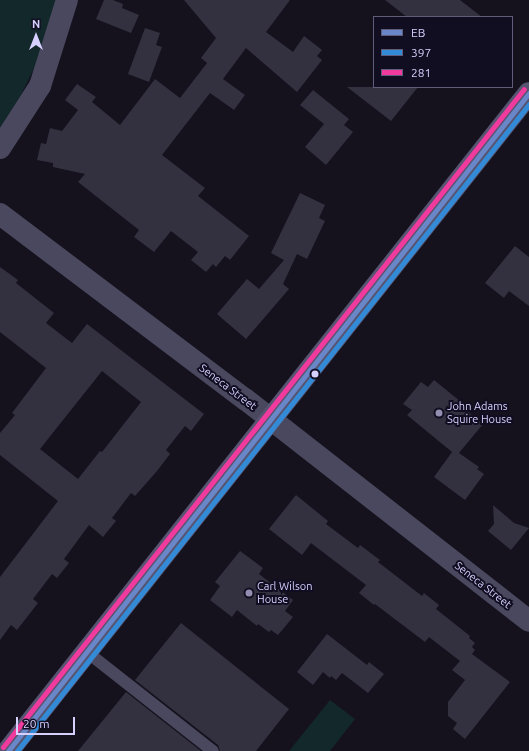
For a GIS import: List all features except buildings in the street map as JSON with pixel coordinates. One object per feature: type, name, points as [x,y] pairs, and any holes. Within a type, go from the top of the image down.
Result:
[{"type":"main road","points":[[8,751],[529,93]]},
{"type":"street","points":[[0,148],[40,86],[67,0]]},
{"type":"street","name":"Seneca Street","points":[[0,214],[270,420],[529,621]]},
{"type":"lane","points":[[87,652],[213,751]]},
{"type":"green space","points":[[0,0],[58,0],[42,52],[21,95],[0,128]]},
{"type":"green space","points":[[330,700],[355,719],[330,751],[289,751]]},
{"type":"transit line","name":"281","points":[[3,747],[524,89]]},
{"type":"transit line","name":"EB","points":[[8,751],[529,93]]},
{"type":"transit line","name":"397","points":[[17,751],[529,104]]},
{"type":"place","name":"John Adams Squire House","points":[[439,413]]},
{"type":"place","name":"Carl Wilson House","points":[[249,593]]}]
